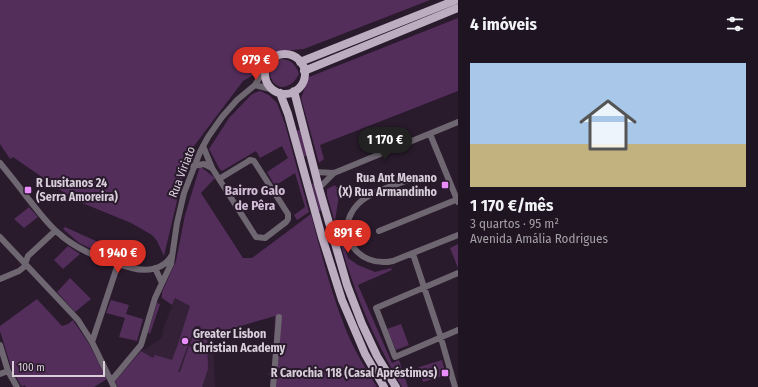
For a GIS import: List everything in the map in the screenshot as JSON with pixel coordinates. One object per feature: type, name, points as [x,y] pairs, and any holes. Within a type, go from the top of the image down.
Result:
[{"type":"main road","points":[[300,62],[456,0]]},
{"type":"main road","points":[[304,71],[458,8]]},
{"type":"main road","points":[[277,92],[285,94],[294,91],[302,83],[304,71],[300,62],[291,55],[285,54],[274,57],[267,65],[265,70],[267,81],[277,92],[288,114],[322,237],[342,300],[365,354],[384,387]]},
{"type":"main road","points":[[294,91],[319,188],[347,286],[377,356],[396,387]]},
{"type":"street","name":"Rua Viriato","points":[[111,380],[141,345],[154,298],[172,264],[178,215],[193,166],[198,155],[222,117],[237,100],[254,85],[267,65]]},
{"type":"street","points":[[254,85],[277,92]]},
{"type":"street","points":[[315,172],[334,172],[458,122]]},
{"type":"street","points":[[379,231],[458,200],[430,134]]},
{"type":"street","points":[[203,146],[212,168],[219,179],[256,237],[265,238],[286,222],[288,214],[254,161],[250,160],[219,179]]},
{"type":"street","points":[[198,155],[212,168]]},
{"type":"street","points":[[0,163],[42,217],[72,244],[84,251],[98,258],[143,270],[156,268],[163,265],[169,260],[173,250]]},
{"type":"street","points":[[193,166],[204,164],[212,168]]},
{"type":"street","points":[[319,188],[334,172]]},
{"type":"street","points":[[411,179],[365,198],[359,202],[351,214],[348,229],[350,241],[353,246],[362,256],[369,260],[386,263],[413,254],[458,235]]},
{"type":"street","points":[[0,279],[19,271],[26,264],[28,256],[56,231]]},
{"type":"street","points":[[0,237],[78,320],[92,342],[114,387]]},
{"type":"street","points":[[413,254],[425,286],[455,387]]},
{"type":"street","points":[[92,342],[118,264]]},
{"type":"street","points":[[156,268],[162,283]]},
{"type":"street","points":[[458,273],[376,308],[395,357],[458,330]]},
{"type":"street","points":[[273,387],[279,317]]},
{"type":"street","points":[[0,345],[8,371],[17,387]]},
{"type":"street","points":[[0,374],[8,371]]},
{"type":"shaded area","points":[[0,0],[430,0],[304,49],[271,52],[255,74],[243,81],[188,154],[164,256],[157,241],[152,235],[131,223],[75,200],[13,157],[10,159],[0,144]]},
{"type":"shaded area","points":[[458,18],[458,91],[320,145],[324,159],[319,163],[301,98],[309,77]]},
{"type":"shaded area","points":[[280,59],[287,60],[292,63],[296,67],[299,74],[290,85],[285,87],[276,85],[272,81],[270,75],[270,67]]},
{"type":"shaded area","points":[[260,91],[269,95],[277,103],[285,124],[309,212],[297,220],[294,215],[305,207],[295,173],[275,186],[267,172],[288,158],[282,146],[260,158],[256,151],[222,171],[209,149],[229,118],[251,95]]},
{"type":"shaded area","points":[[300,130],[307,155],[304,157],[296,131]]},
{"type":"shaded area","points":[[200,166],[215,178],[201,193],[243,258],[252,258],[311,214],[327,273],[346,330],[360,359],[377,387],[271,387],[272,377],[268,374],[273,369],[275,316],[213,334],[207,339],[208,369],[202,387],[118,387],[115,381],[141,351],[153,358],[155,355],[172,360],[190,306],[175,298],[172,305],[162,298],[162,292],[176,261],[185,215]],"holes":[[[195,326],[200,326],[206,340],[203,339],[195,330],[190,344],[205,349],[206,351],[189,346],[180,372],[178,372]]]},
{"type":"shaded area","points":[[315,183],[322,210],[319,211],[312,184]]},
{"type":"shaded area","points":[[335,185],[338,187],[341,195],[339,196],[335,220],[348,258],[358,265],[375,272],[391,268],[392,270],[358,285],[392,363],[399,360],[408,387],[402,387],[387,360],[373,332],[355,289],[327,195],[327,189]]},
{"type":"shaded area","points":[[29,207],[38,217],[24,228],[14,219]]},
{"type":"shaded area","points":[[65,227],[140,261],[139,265],[96,251],[79,243],[63,229]]},
{"type":"shaded area","points":[[458,244],[458,268],[450,248]]},
{"type":"shaded area","points":[[68,246],[80,254],[63,269],[54,260]]},
{"type":"shaded area","points":[[70,278],[91,299],[75,312],[57,292]]},
{"type":"shaded area","name":"Greater Lisbon Christian Academy","points":[[175,298],[189,304],[213,334],[215,387],[195,387],[141,351],[161,339]]},
{"type":"shaded area","points":[[37,299],[62,326],[73,320],[89,344],[107,379],[94,387],[26,387],[25,385],[22,387],[12,370],[0,331],[0,326]]},
{"type":"shaded area","points":[[111,300],[129,305],[126,314],[143,319],[137,341],[119,337],[125,318],[106,313]]},
{"type":"shaded area","points":[[157,303],[160,304],[150,334],[148,332]]},
{"type":"shaded area","points":[[401,324],[409,345],[396,350],[387,329]]},
{"type":"shaded area","points":[[442,360],[446,375],[423,382],[419,367]]},
{"type":"place","name":"Rua Ant Menano (X) Rua Armandinho","points":[[445,185]]},
{"type":"place","name":"R Lusitanos 24 (Serra Amoreira)","points":[[28,190]]},
{"type":"place","name":"Greater Lisbon Christian Academy","points":[[185,341]]},
{"type":"place","name":"R Carochia 118 (Casal Apréstimos)","points":[[445,373]]},
{"type":"district","name":"Bairro Galo de Pêra","points":[[255,198]]}]
